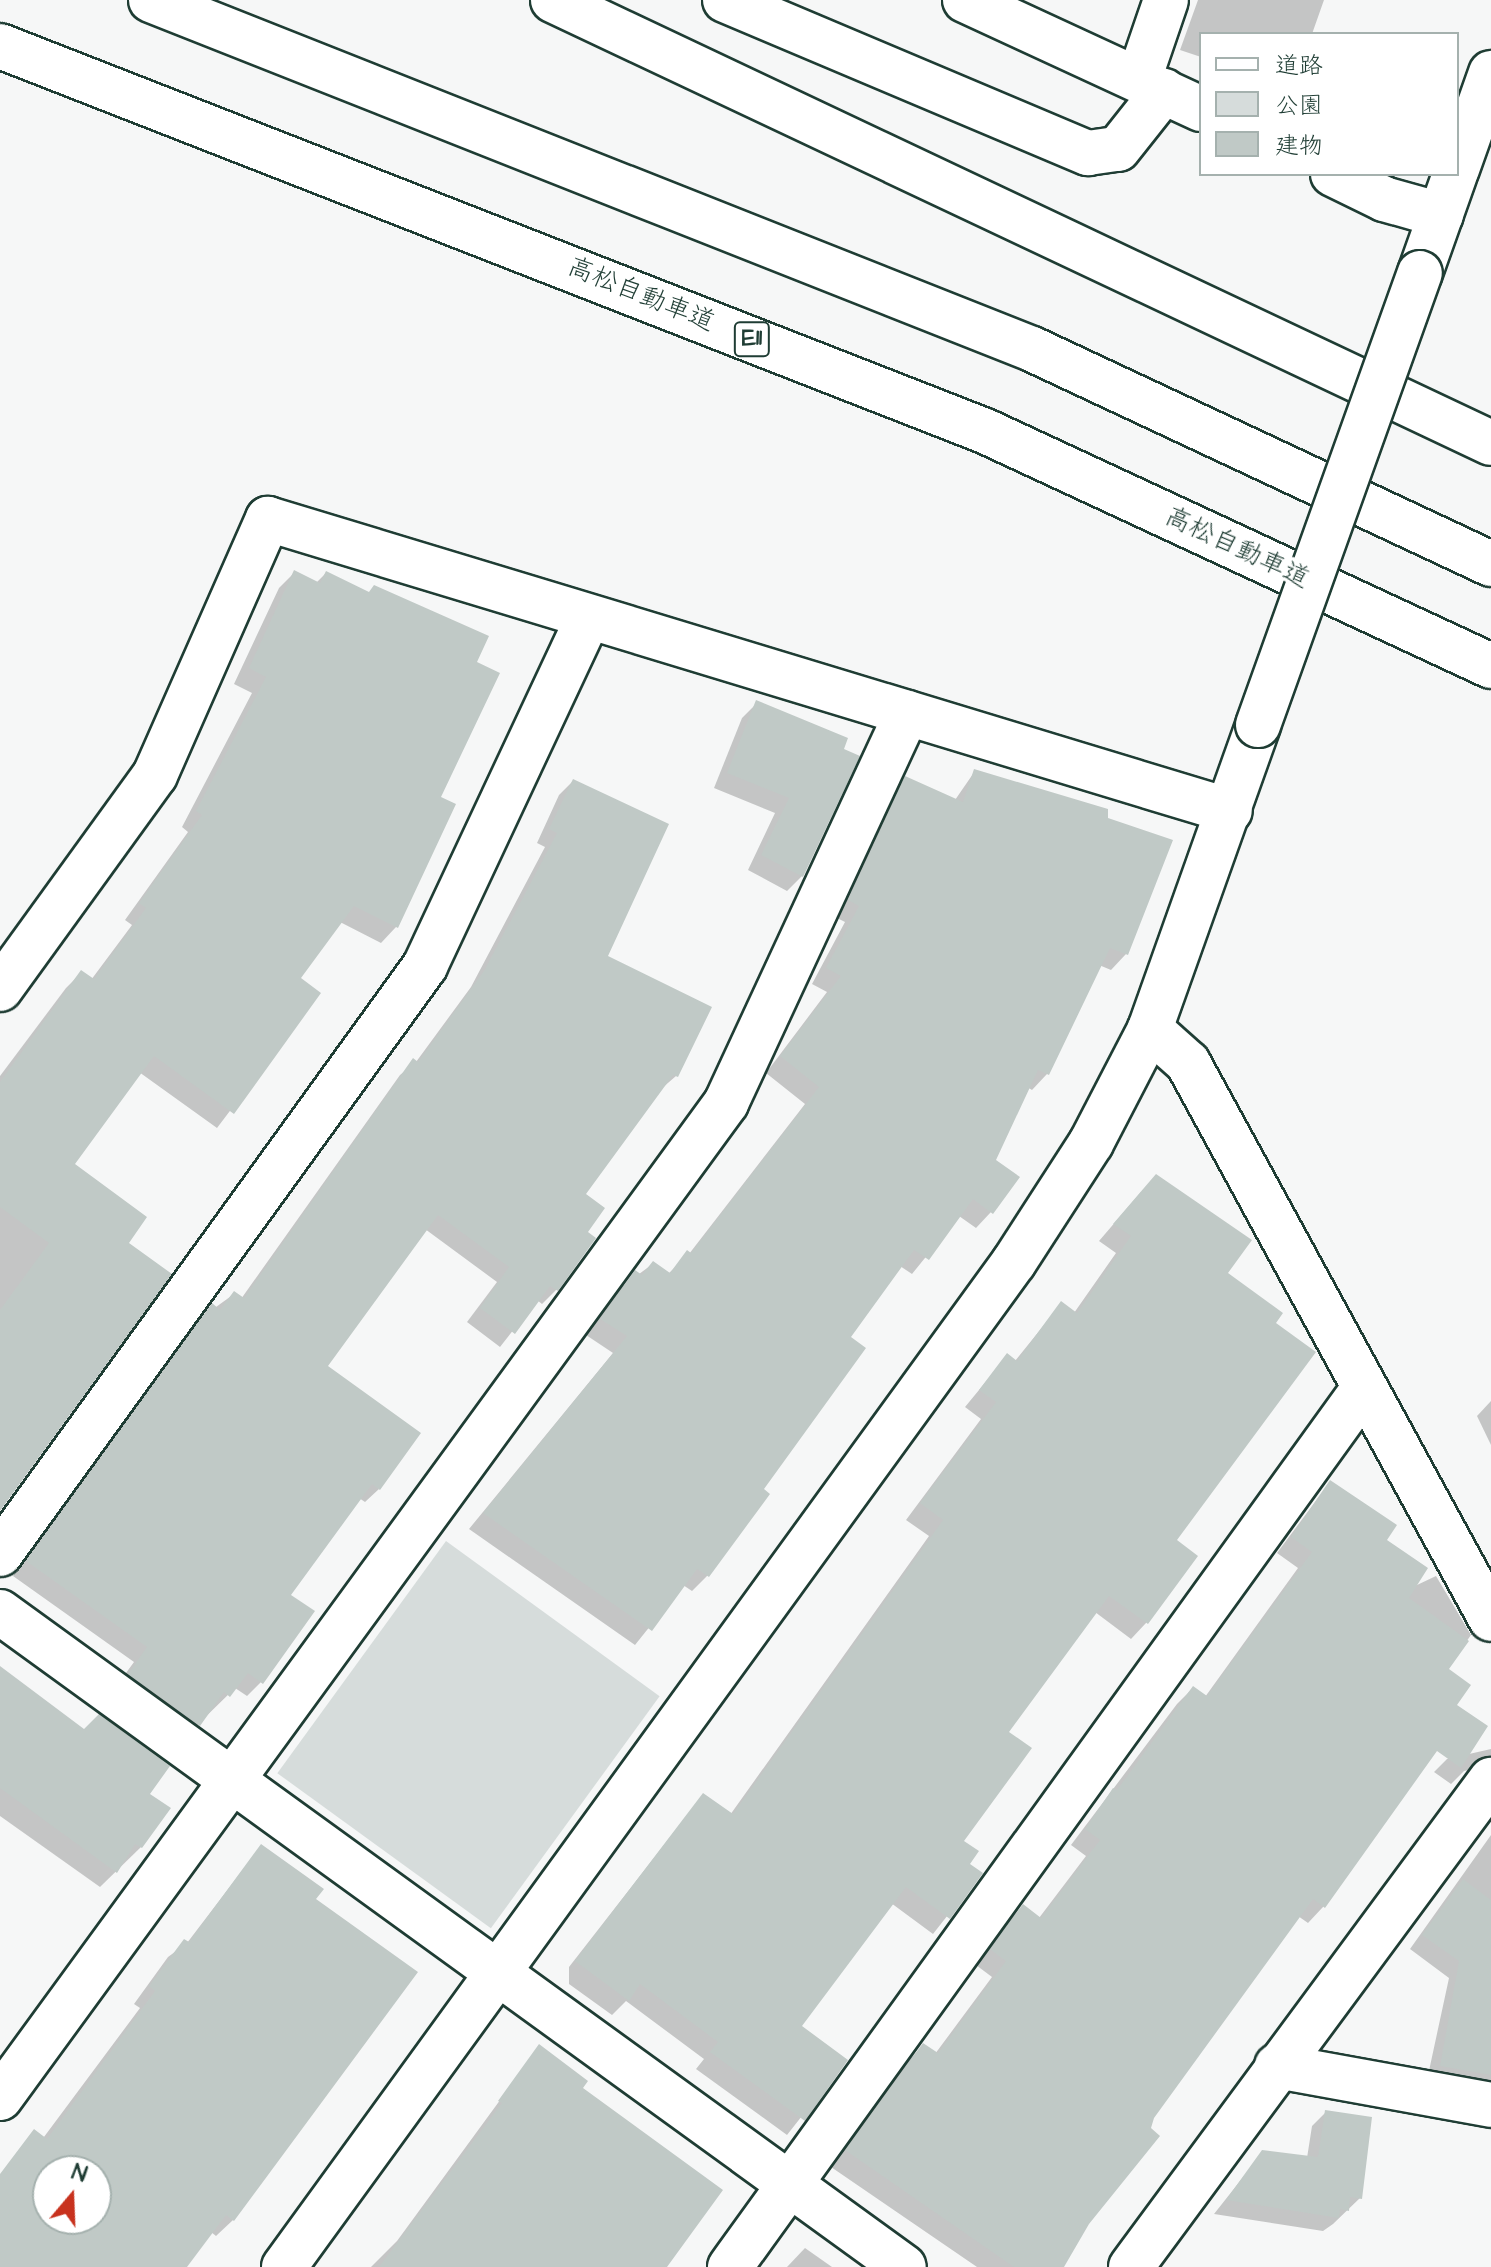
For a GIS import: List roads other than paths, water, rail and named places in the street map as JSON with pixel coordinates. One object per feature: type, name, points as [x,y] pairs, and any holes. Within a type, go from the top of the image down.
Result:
[{"type":"main road","points":[[151,0],[1032,349],[1491,564]]},
{"type":"main road","points":[[553,0],[1491,443]]},
{"type":"main road","points":[[725,0],[1088,153],[1118,149],[1168,93],[1166,0]]},
{"type":"main road","points":[[965,0],[1168,93]]},
{"type":"main road","name":"高松自動車道","points":[[0,46],[985,431],[1491,666]]},
{"type":"main road","points":[[1459,164],[1491,73]]},
{"type":"main road","points":[[1337,176],[1384,199],[1441,215]]},
{"type":"main road","points":[[284,2267],[1014,1262],[1091,1143],[1150,1029],[1455,176]]},
{"type":"main road","points":[[0,989],[155,775],[268,519],[1230,811]]},
{"type":"main road","points":[[0,1554],[425,966],[588,618]]},
{"type":"main road","points":[[0,2098],[231,1777],[726,1103],[907,713]]},
{"type":"main road","points":[[1150,1029],[1188,1063],[1362,1391],[1491,1619]]},
{"type":"main road","points":[[730,2267],[1362,1391]]},
{"type":"main road","points":[[0,1612],[904,2267]]},
{"type":"main road","points":[[1131,2267],[1491,1780]]},
{"type":"main road","points":[[1277,2066],[1491,2105]]}]
